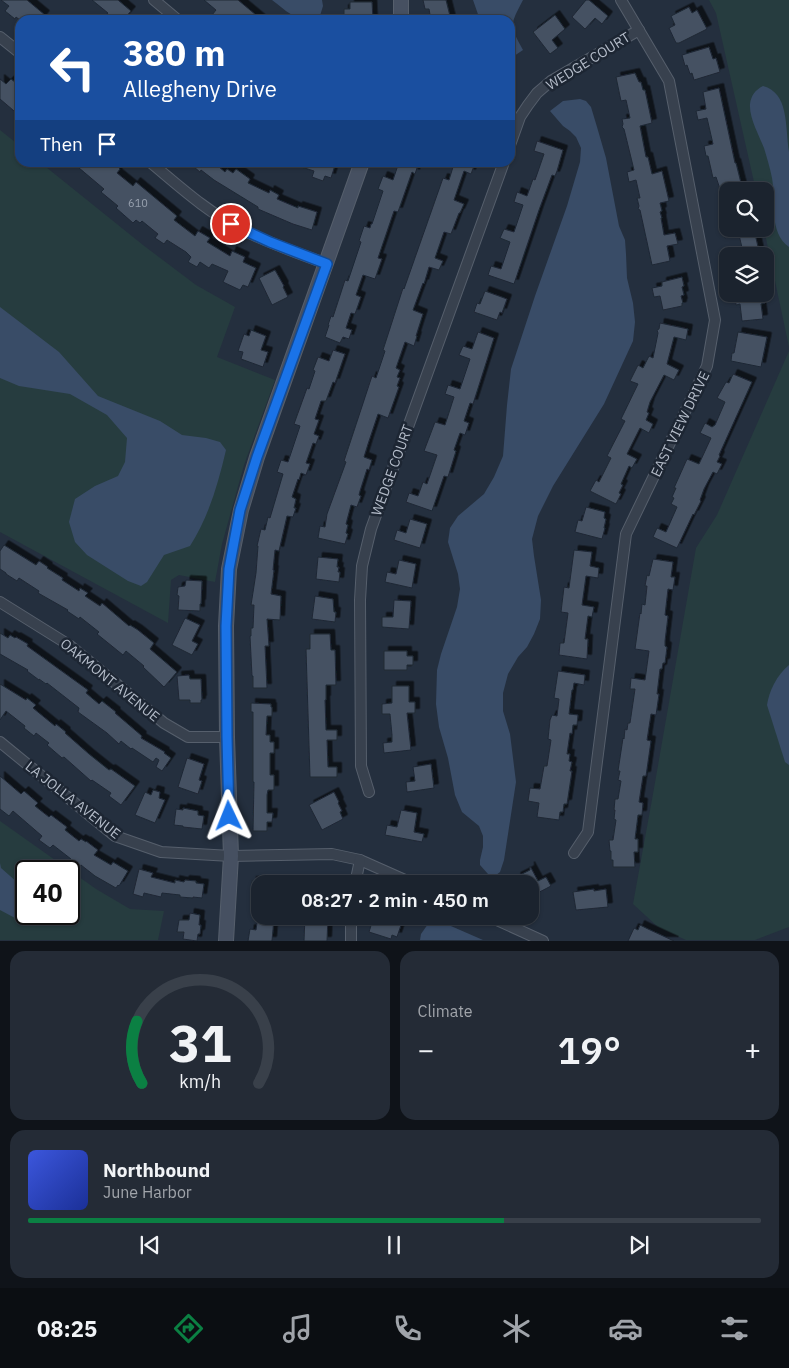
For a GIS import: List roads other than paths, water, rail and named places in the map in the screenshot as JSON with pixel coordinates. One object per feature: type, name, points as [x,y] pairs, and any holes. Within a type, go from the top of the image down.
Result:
[{"type":"street","points":[[154,0],[172,15]]},
{"type":"street","points":[[400,0],[401,15]]},
{"type":"street","name":"EAST VIEW DRIVE","points":[[574,853],[588,832],[626,534],[707,366],[715,320],[669,80],[622,0]]},
{"type":"street","name":"WEDGE COURT","points":[[515,131],[520,117],[537,93],[550,81],[639,30]]},
{"type":"street","points":[[0,37],[15,49]]},
{"type":"street","points":[[156,167],[198,202],[241,230],[327,264]]},
{"type":"street","points":[[226,940],[230,856],[226,626],[229,569],[240,510],[257,457],[360,167]]},
{"type":"street","name":"WEDGE COURT","points":[[368,792],[361,766],[360,600],[362,566],[371,529],[502,167]]},
{"type":"street","name":"OAKMONT AVENUE","points":[[0,602],[69,645],[164,723],[188,737],[227,737]]},
{"type":"street","name":"LA JOLLA AVENUE","points":[[0,742],[115,836],[161,852],[230,856],[332,854],[360,860],[394,875]]},
{"type":"street","points":[[357,875],[360,860]]},
{"type":"street","points":[[351,925],[351,940]]},
{"type":"street","points":[[509,925],[543,940]]},
{"type":"water","points":[[272,0],[322,0],[323,6],[320,15],[292,15]]},
{"type":"water","points":[[473,0],[523,0],[515,18],[515,15],[478,15]]},
{"type":"water","points":[[515,35],[523,50],[515,55]]},
{"type":"water","points":[[763,86],[777,95],[782,103],[786,121],[789,152],[789,247],[782,241],[775,224],[774,182],[772,182],[764,148],[750,109],[752,96]]},
{"type":"water","points":[[580,99],[586,101],[591,107],[606,158],[619,226],[625,240],[627,278],[635,322],[633,341],[604,404],[553,486],[538,516],[532,539],[541,600],[540,619],[527,647],[518,657],[508,674],[503,693],[503,711],[510,734],[516,782],[504,860],[500,872],[496,875],[492,875],[488,874],[480,865],[483,836],[479,826],[462,812],[455,795],[448,758],[439,727],[436,704],[437,670],[457,607],[460,589],[458,574],[448,542],[450,528],[458,516],[484,494],[503,456],[511,369],[567,206],[580,162],[581,148],[576,137],[550,111],[563,101]]},
{"type":"water","points":[[0,307],[59,352],[98,396],[160,421],[182,435],[220,442],[226,450],[212,500],[197,535],[190,546],[164,555],[147,582],[141,586],[128,581],[87,555],[75,542],[69,522],[75,499],[95,486],[118,476],[125,462],[127,438],[107,415],[70,394],[19,386],[0,378]]},
{"type":"water","points":[[789,665],[789,765],[785,762],[767,705],[774,684]]},
{"type":"water","points":[[0,863],[1,868],[15,880],[15,918],[0,910]]},
{"type":"water","points":[[427,925],[449,925],[483,940],[420,940],[421,934]]}]
